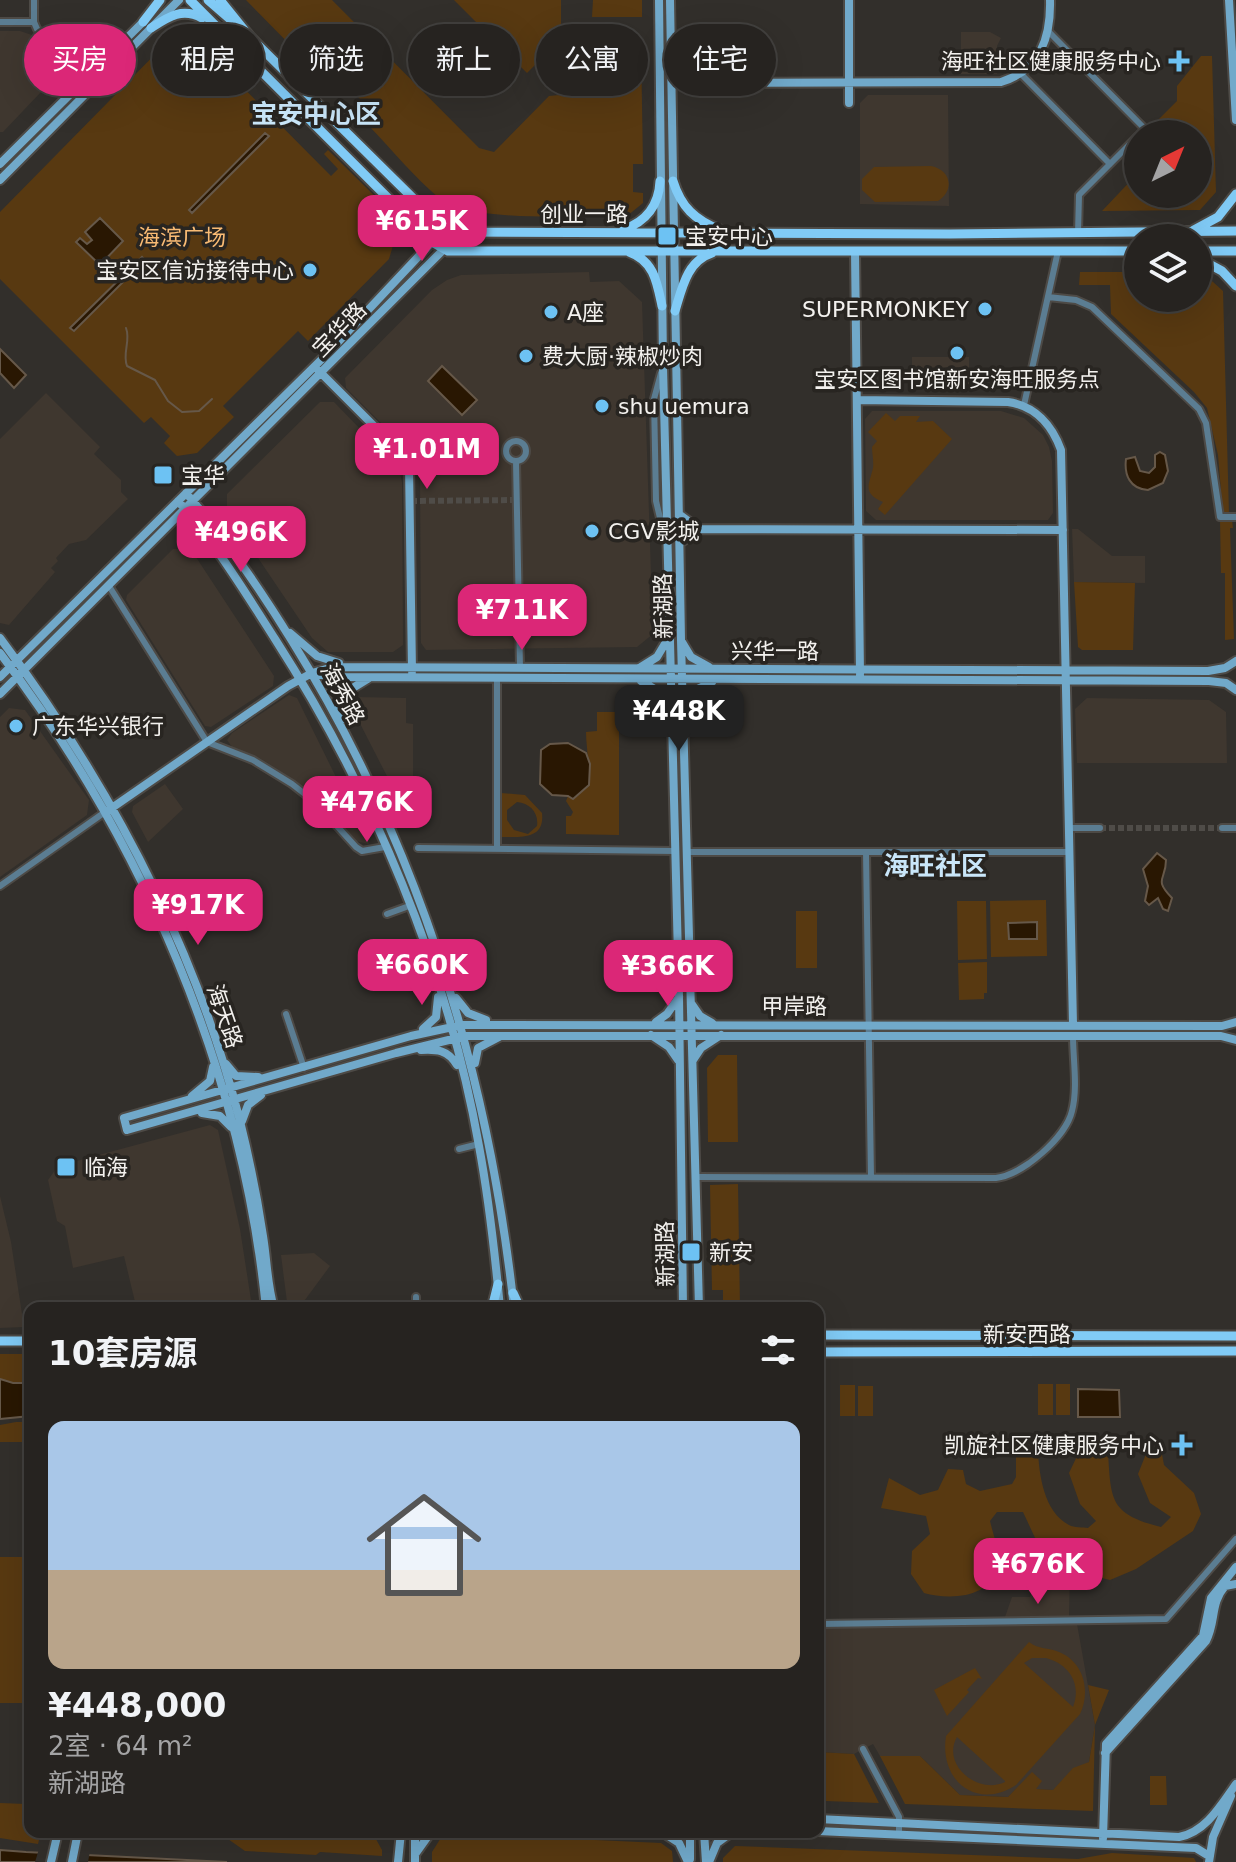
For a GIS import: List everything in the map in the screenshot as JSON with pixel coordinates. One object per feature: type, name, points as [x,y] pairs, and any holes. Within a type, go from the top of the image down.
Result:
[{"type":"main road","points":[[147,25],[160,0]]},
{"type":"main road","points":[[0,180],[147,25],[166,0]]},
{"type":"main road","points":[[136,35],[179,0]]},
{"type":"main road","name":"创业一路","points":[[190,0],[213,24]]},
{"type":"main road","points":[[208,0],[235,24]]},
{"type":"main road","points":[[220,0],[239,24]]},
{"type":"main road","name":"新湖路","points":[[659,0],[663,366],[680,1024],[682,1302]]},
{"type":"main road","name":"新湖路","points":[[670,0],[671,24]]},
{"type":"main road","points":[[849,0],[849,103]]},
{"type":"main road","points":[[776,83],[995,83],[1021,74],[1040,54],[1049,32],[1050,0]]},
{"type":"main road","points":[[1229,0],[1236,120]]},
{"type":"main road","points":[[147,25],[184,12],[199,16],[211,24]]},
{"type":"main road","points":[[264,51],[436,221],[451,230]]},
{"type":"main road","name":"创业一路","points":[[264,75],[432,242],[444,249],[470,252],[1124,251]]},
{"type":"main road","points":[[0,164],[68,96]]},
{"type":"main road","name":"新湖路","points":[[672,96],[681,640],[699,1302]]},
{"type":"main road","points":[[613,232],[630,227],[644,218],[658,198],[660,181]]},
{"type":"main road","points":[[673,181],[688,211],[727,233]]},
{"type":"main road","points":[[1204,224],[1218,217],[1236,194]]},
{"type":"main road","name":"创业一路","points":[[451,230],[465,233],[1124,233]]},
{"type":"main road","name":"宝华路","points":[[0,694],[236,458],[432,242],[451,230]]},
{"type":"main road","name":"宝华路","points":[[0,677],[229,451],[410,283],[444,249],[451,230]]},
{"type":"main road","name":"创业一路","points":[[1212,232],[1236,231]]},
{"type":"main road","points":[[798,233],[787,242],[791,248],[800,251]]},
{"type":"main road","points":[[617,250],[634,254],[647,263],[656,277],[662,306]]},
{"type":"main road","points":[[675,311],[686,276],[694,264],[705,255],[723,251]]},
{"type":"main road","points":[[855,251],[860,674]]},
{"type":"main road","points":[[1212,251],[1236,251]]},
{"type":"main road","points":[[1212,266],[1236,286]]},
{"type":"main road","points":[[401,274],[410,274],[410,283]]},
{"type":"main road","points":[[318,370],[404,456],[409,465],[412,672]]},
{"type":"main road","points":[[857,400],[1008,402],[1024,405],[1046,422],[1057,438],[1061,450],[1073,1025]]},
{"type":"main road","points":[[229,451],[228,458],[236,458]]},
{"type":"main road","name":"海秀路","points":[[186,493],[259,590],[312,673],[347,736],[402,858],[465,1036],[513,1293]]},
{"type":"main road","name":"海秀路","points":[[178,501],[248,596],[301,679],[340,748],[409,906],[450,1026],[464,1078],[479,1144],[500,1302]]},
{"type":"main road","points":[[680,515],[699,529],[1063,530]]},
{"type":"main road","points":[[680,543],[699,529]]},
{"type":"main road","points":[[248,596],[249,588],[259,590]]},
{"type":"main road","points":[[282,626],[324,659],[363,667]]},
{"type":"main road","points":[[670,629],[657,657],[632,674],[658,691],[668,705],[671,716]]},
{"type":"main road","name":"海天路","points":[[0,638],[21,674],[75,743],[175,934],[230,1101],[265,1302]]},
{"type":"main road","points":[[681,640],[696,661],[714,668]]},
{"type":"main road","name":"海天路","points":[[0,653],[14,664]]},
{"type":"main road","name":"兴华一路","points":[[632,674],[682,680],[767,674],[1065,669],[1208,671],[1225,668],[1236,661]]},
{"type":"main road","name":"兴华一路","points":[[110,809],[301,679],[333,667],[497,677],[632,674],[714,668],[767,674]]},
{"type":"main road","name":"兴华一路","points":[[312,673],[334,677],[372,677],[412,672],[520,668],[602,674]]},
{"type":"main road","name":"兴华一路","points":[[860,674],[1209,681],[1226,683],[1236,690]]},
{"type":"main road","points":[[347,736],[339,713],[340,699],[350,687],[372,677]]},
{"type":"main road","points":[[683,710],[689,695],[698,688],[725,678]]},
{"type":"main road","points":[[673,775],[679,769],[685,775]]},
{"type":"main road","points":[[678,944],[684,950],[689,944]]},
{"type":"main road","points":[[411,1036],[430,1025],[436,1017],[435,981]]},
{"type":"main road","points":[[450,988],[473,1016],[502,1023]]},
{"type":"main road","points":[[653,1024],[667,1014],[679,996]]},
{"type":"main road","points":[[690,998],[700,1016],[717,1024]]},
{"type":"main road","name":"甲岸路","points":[[1236,1022],[1222,1026],[605,1023],[450,1026],[124,1118],[127,1130],[465,1036],[1221,1036],[1236,1040]]},
{"type":"main road","points":[[605,1023],[611,1029],[606,1035]]},
{"type":"main road","points":[[1121,1025],[1127,1030],[1121,1036]]},
{"type":"main road","points":[[476,1083],[475,1058],[478,1048],[503,1035]]},
{"type":"main road","points":[[650,1035],[669,1047],[680,1064]]},
{"type":"main road","points":[[691,1064],[701,1048],[721,1035]]},
{"type":"main road","points":[[396,1053],[441,1050],[453,1058],[464,1078]]},
{"type":"main road","points":[[215,1052],[236,1076],[249,1078],[283,1074]]},
{"type":"main road","points":[[181,1103],[210,1081],[215,1052]]},
{"type":"main road","points":[[242,1130],[246,1109],[268,1091]]},
{"type":"main road","name":"海天路","points":[[230,1101],[242,1130],[273,1302]]},
{"type":"main road","points":[[186,1114],[207,1112],[220,1116],[227,1121],[237,1142]]},
{"type":"main road","points":[[494,1302],[498,1284]]},
{"type":"main road","points":[[513,1293],[515,1302]]},
{"type":"main road","points":[[1207,1336],[1236,1326]]},
{"type":"main road","name":"新安西路","points":[[824,1335],[1236,1336]]},
{"type":"main road","points":[[824,1341],[830,1335]]},
{"type":"main road","points":[[0,1341],[24,1341]]},
{"type":"main road","points":[[824,1349],[830,1352]]},
{"type":"main road","points":[[1209,1351],[1236,1357]]},
{"type":"main road","name":"新安西路","points":[[824,1352],[1236,1351]]},
{"type":"main road","points":[[1103,1838],[1104,1753],[1108,1741],[1203,1636],[1211,1598],[1236,1567]]},
{"type":"main road","points":[[1104,1753],[1206,1641],[1218,1596],[1225,1586],[1236,1584]]},
{"type":"main road","points":[[824,1820],[899,1828],[1156,1841],[1196,1848],[1209,1859],[1213,1837],[1236,1784]]},
{"type":"main road","points":[[1156,1841],[1197,1830],[1236,1784]]},
{"type":"main road","points":[[824,1831],[899,1828]]},
{"type":"main road","points":[[51,1862],[57,1838]]},
{"type":"main road","points":[[72,1862],[77,1838]]},
{"type":"main road","points":[[415,1857],[427,1838]]},
{"type":"main road","points":[[671,1838],[679,1843],[689,1862]]},
{"type":"main road","points":[[689,1862],[690,1838]]},
{"type":"main road","points":[[705,1838],[707,1862]]},
{"type":"main road","points":[[707,1862],[717,1843],[724,1838]]},
{"type":"street","points":[[0,22],[34,22],[34,0]]},
{"type":"street","points":[[1049,32],[1136,120]]},
{"type":"street","points":[[1021,74],[1110,164]]},
{"type":"street","points":[[0,149],[7,157]]},
{"type":"street","points":[[1078,233],[1079,196],[1124,150]]},
{"type":"street","points":[[1024,405],[1058,251]]},
{"type":"street","points":[[1048,297],[1076,300],[1092,307],[1199,409],[1206,423],[1220,517],[1236,517]]},
{"type":"street","points":[[516,461],[520,668]]},
{"type":"street","points":[[109,586],[207,742],[253,760],[292,784],[315,802],[362,851],[385,847]]},
{"type":"street","points":[[497,677],[497,849]]},
{"type":"street","points":[[0,886],[110,809]]},
{"type":"street","points":[[1070,828],[1100,828]]},
{"type":"street","points":[[1222,828],[1236,828]]},
{"type":"street","points":[[418,848],[675,851]]},
{"type":"street","points":[[688,852],[1070,852]]},
{"type":"street","points":[[866,852],[871,1177]]},
{"type":"street","points":[[387,914],[409,906]]},
{"type":"street","points":[[286,1014],[304,1068]]},
{"type":"street","points":[[696,1177],[996,1178],[1023,1169],[1061,1130],[1072,1113],[1073,1036]]},
{"type":"street","points":[[459,1149],[479,1144]]},
{"type":"street","points":[[416,1297],[416,1302]]},
{"type":"street","points":[[824,1624],[1166,1619],[1236,1539]]},
{"type":"street","points":[[863,1749],[899,1817],[899,1828]]},
{"type":"shaded area","points":[[0,31],[20,31],[24,32],[24,96],[37,96],[0,132]]},
{"type":"shaded area","points":[[961,32],[990,32],[1001,38],[997,46],[997,74],[961,74]]},
{"type":"shaded area","points":[[868,95],[948,95],[949,206],[860,204],[860,103]]},
{"type":"shaded area","points":[[265,133],[269,136],[192,213],[189,210]]},
{"type":"shaded area","points":[[100,218],[123,241],[100,265],[76,242],[80,238],[87,244],[92,240],[85,232]]},
{"type":"shaded area","points":[[142,257],[145,260],[74,331],[70,328]]},
{"type":"shaded area","points":[[589,272],[590,282],[619,281],[642,302],[653,634],[637,647],[426,650],[421,643],[420,474],[412,454],[346,388],[345,378],[432,290],[447,280],[461,275]]},
{"type":"shaded area","points":[[0,349],[26,375],[14,388],[0,373]]},
{"type":"shaded area","points":[[912,357],[969,357],[969,388],[912,388]]},
{"type":"shaded area","points":[[442,366],[477,400],[462,415],[428,381]]},
{"type":"shaded area","points":[[46,393],[100,447],[94,454],[121,480],[121,492],[128,499],[86,540],[69,544],[51,568],[55,572],[9,625],[0,623],[0,439]]},
{"type":"shaded area","points":[[320,402],[334,402],[399,469],[402,482],[403,645],[393,652],[328,652],[312,638],[227,512],[227,494]]},
{"type":"shaded area","points":[[872,411],[1001,411],[1024,418],[1043,435],[1049,447],[1053,513],[1048,520],[876,520],[866,511],[865,419]]},
{"type":"shaded area","points":[[1160,452],[1165,455],[1168,471],[1163,483],[1148,490],[1137,487],[1127,476],[1126,459],[1135,457],[1140,471],[1149,473],[1155,467],[1155,455]]},
{"type":"shaded area","points":[[1072,529],[1078,529],[1112,556],[1145,556],[1145,583],[1074,582]]},
{"type":"shaded area","points":[[190,548],[274,676],[273,686],[211,727],[205,726],[126,600],[127,595],[173,549]]},
{"type":"shaded area","points":[[289,695],[297,698],[369,844],[355,841],[317,800],[288,776],[261,759],[232,747],[227,740],[232,733]]},
{"type":"shaded area","points":[[355,697],[406,698],[406,723],[413,724],[413,783],[391,784],[350,704]]},
{"type":"shaded area","points":[[1087,698],[1209,700],[1226,712],[1227,763],[1077,763],[1075,709]]},
{"type":"shaded area","points":[[9,708],[25,710],[89,800],[87,815],[0,877],[0,717]]},
{"type":"shaded area","points":[[568,743],[586,753],[590,764],[589,785],[573,799],[552,795],[540,784],[541,750],[550,744]]},
{"type":"shaded area","points":[[165,784],[183,809],[148,842],[132,812],[133,806]]},
{"type":"shaded area","points":[[1157,853],[1166,860],[1162,883],[1172,898],[1168,911],[1163,909],[1158,898],[1149,905],[1145,901],[1148,886],[1143,869]]},
{"type":"shaded area","points":[[1037,922],[1037,939],[1009,939],[1008,923]]},
{"type":"shaded area","points":[[210,1125],[218,1130],[240,1229],[251,1300],[135,1302],[124,1256],[73,1268],[65,1226],[57,1221],[48,1180],[58,1166]]},
{"type":"shaded area","points":[[0,1196],[11,1242],[24,1327],[0,1328]]},
{"type":"shaded area","points":[[314,1253],[330,1266],[303,1302],[287,1302],[281,1255]]},
{"type":"shaded area","points":[[0,1379],[24,1383],[24,1417],[0,1419]]},
{"type":"shaded area","points":[[1078,1389],[1119,1390],[1120,1417],[1078,1417]]},
{"type":"shaded area","points":[[1047,1556],[1070,1568],[1069,1617],[1005,1617],[1012,1597],[1030,1597]]},
{"type":"shaded area","points":[[1077,1624],[1095,1725],[1089,1762],[1053,1790],[1017,1788],[1008,1797],[960,1795],[920,1756],[880,1756],[873,1744],[854,1754],[824,1752],[824,1628]]},
{"type":"shaded area","points":[[0,1850],[26,1852],[227,1862],[0,1862]]},
{"type":"green space","points":[[246,0],[332,0],[356,24],[280,24],[280,35]]},
{"type":"green space","points":[[454,0],[561,0],[561,24],[536,24],[536,64],[527,73],[520,66],[520,24],[478,24]]},
{"type":"green space","points":[[593,0],[642,0],[642,17],[592,17]]},
{"type":"green space","points":[[1201,56],[1212,56],[1216,192],[1212,196],[1212,120],[1158,120],[1177,101],[1177,86]]},
{"type":"green space","name":"海滨广场","points":[[152,57],[152,96],[252,96],[331,176],[338,169],[324,154],[328,150],[404,225],[393,237],[389,259],[308,341],[298,331],[223,406],[234,417],[197,453],[177,456],[164,443],[170,436],[151,417],[144,423],[0,279],[0,212],[114,96],[136,96],[136,74]]},
{"type":"green space","points":[[392,60],[408,77],[408,96],[427,96],[479,148],[494,152],[549,96],[642,96],[643,164],[633,164],[633,192],[643,193],[643,203],[627,216],[502,215],[455,206],[430,190],[370,127],[372,124],[361,113],[367,106],[357,96],[392,96]]},
{"type":"green space","points":[[931,166],[943,172],[949,186],[938,201],[875,202],[862,190],[862,179],[874,167]]},
{"type":"green space","points":[[1124,188],[1124,208],[1202,208],[1200,210],[1102,211]]},
{"type":"green space","points":[[1080,272],[1124,272],[1124,312],[1212,312],[1212,281],[1223,291],[1229,514],[1223,515],[1218,455],[1207,408],[1111,314],[1110,285],[1079,285]]},
{"type":"green space","points":[[886,413],[895,421],[900,416],[920,416],[916,422],[933,421],[952,439],[885,515],[878,509],[883,502],[872,495],[869,488],[872,447],[877,441],[868,432]]},
{"type":"green space","points":[[1220,519],[1232,520],[1233,528],[1230,528],[1234,639],[1225,640],[1225,573],[1221,573]]},
{"type":"green space","points":[[1074,582],[1135,583],[1133,650],[1082,650],[1078,647]]},
{"type":"green space","points":[[597,712],[619,712],[619,835],[566,834],[566,816],[571,816],[573,812],[566,801],[568,796],[573,799],[585,786],[588,769],[586,732],[597,731]]},
{"type":"green space","points":[[501,793],[525,795],[542,813],[540,828],[530,835],[501,837]],"holes":[[[517,802],[526,804],[537,817],[537,826],[528,834],[514,830],[507,820],[507,810]]]},
{"type":"green space","points":[[1046,900],[1047,956],[991,957],[990,901]]},
{"type":"green space","points":[[957,901],[986,901],[987,959],[958,960]]},
{"type":"green space","points":[[796,911],[817,911],[817,968],[796,968]]},
{"type":"green space","points":[[987,962],[987,993],[984,993],[984,999],[959,1000],[958,963]]},
{"type":"green space","points":[[718,1055],[737,1055],[738,1142],[708,1142],[707,1068]]},
{"type":"green space","points":[[738,1184],[740,1302],[723,1302],[723,1290],[712,1290],[710,1185]]},
{"type":"green space","points":[[0,1354],[24,1354],[24,1383],[0,1379]]},
{"type":"green space","points":[[1038,1384],[1053,1384],[1053,1415],[1038,1415]]},
{"type":"green space","points":[[1056,1384],[1070,1384],[1070,1415],[1056,1415]]},
{"type":"green space","points":[[840,1385],[855,1385],[855,1416],[840,1416]]},
{"type":"green space","points":[[858,1386],[873,1386],[873,1416],[858,1416]]},
{"type":"green space","points":[[24,1422],[24,1442],[0,1442],[0,1425]]},
{"type":"green space","points":[[1161,1449],[1164,1465],[1194,1493],[1201,1514],[1193,1531],[1136,1569],[1110,1580],[1086,1574],[1049,1555],[1037,1542],[1023,1512],[997,1512],[990,1521],[998,1565],[987,1585],[979,1591],[957,1596],[924,1593],[911,1574],[912,1551],[930,1534],[926,1516],[881,1508],[889,1478],[920,1495],[938,1490],[948,1469],[963,1470],[966,1484],[980,1491],[1012,1484],[1016,1477],[1016,1450],[1038,1450],[1048,1502],[1069,1525],[1088,1528],[1096,1521],[1080,1504],[1069,1473],[1079,1452],[1108,1452],[1110,1483],[1116,1503],[1132,1517],[1161,1527],[1171,1517],[1150,1503],[1138,1474],[1146,1454]]},
{"type":"green space","points":[[0,1557],[24,1557],[24,1703],[0,1703]]},
{"type":"green space","points":[[1029,1642],[1068,1657],[1080,1670],[1085,1696],[1080,1714],[1016,1785],[987,1794],[974,1793],[963,1787],[948,1766],[946,1736]],"holes":[[[1032,1658],[1046,1658],[1061,1665],[1072,1676],[1076,1690],[1073,1707],[1024,1663]],[[957,1737],[1005,1781],[1005,1782],[984,1784],[965,1775],[954,1758],[953,1748]]]},
{"type":"green space","points":[[975,1668],[982,1679],[978,1678],[947,1716],[934,1690]]},
{"type":"green space","points":[[1088,1685],[1109,1690],[1095,1725]]},
{"type":"green space","points":[[1095,1725],[1093,1811],[905,1804],[880,1756],[920,1756],[960,1795],[1008,1797],[1032,1772],[1042,1781],[1036,1789],[1053,1790],[1073,1768],[1089,1762]]},
{"type":"green space","points":[[824,1752],[854,1754],[879,1803],[825,1801]]},
{"type":"green space","points":[[1150,1776],[1166,1776],[1167,1805],[1150,1805]]},
{"type":"green space","points":[[0,1803],[24,1804],[24,1838],[40,1838],[38,1844],[0,1838]]},
{"type":"green space","points":[[227,1838],[375,1838],[382,1856],[320,1852],[316,1855],[245,1851]]},
{"type":"green space","points":[[441,1838],[552,1838],[661,1843],[672,1851],[673,1862],[432,1862],[432,1852]]},
{"type":"green space","points":[[735,1846],[1078,1859],[1112,1853],[1194,1858],[1196,1862],[723,1862]]},
{"type":"pier","points":[[39,1849],[90,1851],[88,1862],[35,1862]]},
{"type":"waterway","points":[[126,328],[127,366],[155,380],[168,401],[182,412],[199,411],[212,399]]},
{"type":"tunnel","points":[[411,501],[517,500]]},
{"type":"tunnel","points":[[1100,828],[1222,828]]},
{"type":"place","name":"海旺社区健康服务中心","points":[[1179,61]]},
{"type":"place","name":"宝安中心","points":[[667,236]]},
{"type":"place","name":"宝安区信访接待中心","points":[[310,270]]},
{"type":"place","name":"SUPERMONKEY","points":[[985,309]]},
{"type":"place","name":"A座","points":[[551,312]]},
{"type":"place","name":"宝安区图书馆新安海旺服务点","points":[[957,353]]},
{"type":"place","name":"费大厨·辣椒炒肉","points":[[526,356]]},
{"type":"place","name":"shu uemura","points":[[602,406]]},
{"type":"place","name":"宝华","points":[[163,475]]},
{"type":"place","name":"CGV影城","points":[[592,531]]},
{"type":"place","name":"广东华兴银行","points":[[16,726]]},
{"type":"place","name":"临海","points":[[66,1167]]},
{"type":"place","name":"新安","points":[[691,1252]]},
{"type":"place","name":"凯旋社区健康服务中心","points":[[1182,1445]]},
{"type":"district","name":"宝安中心区","points":[[316,114]]},
{"type":"district","name":"海旺社区","points":[[935,866]]}]
